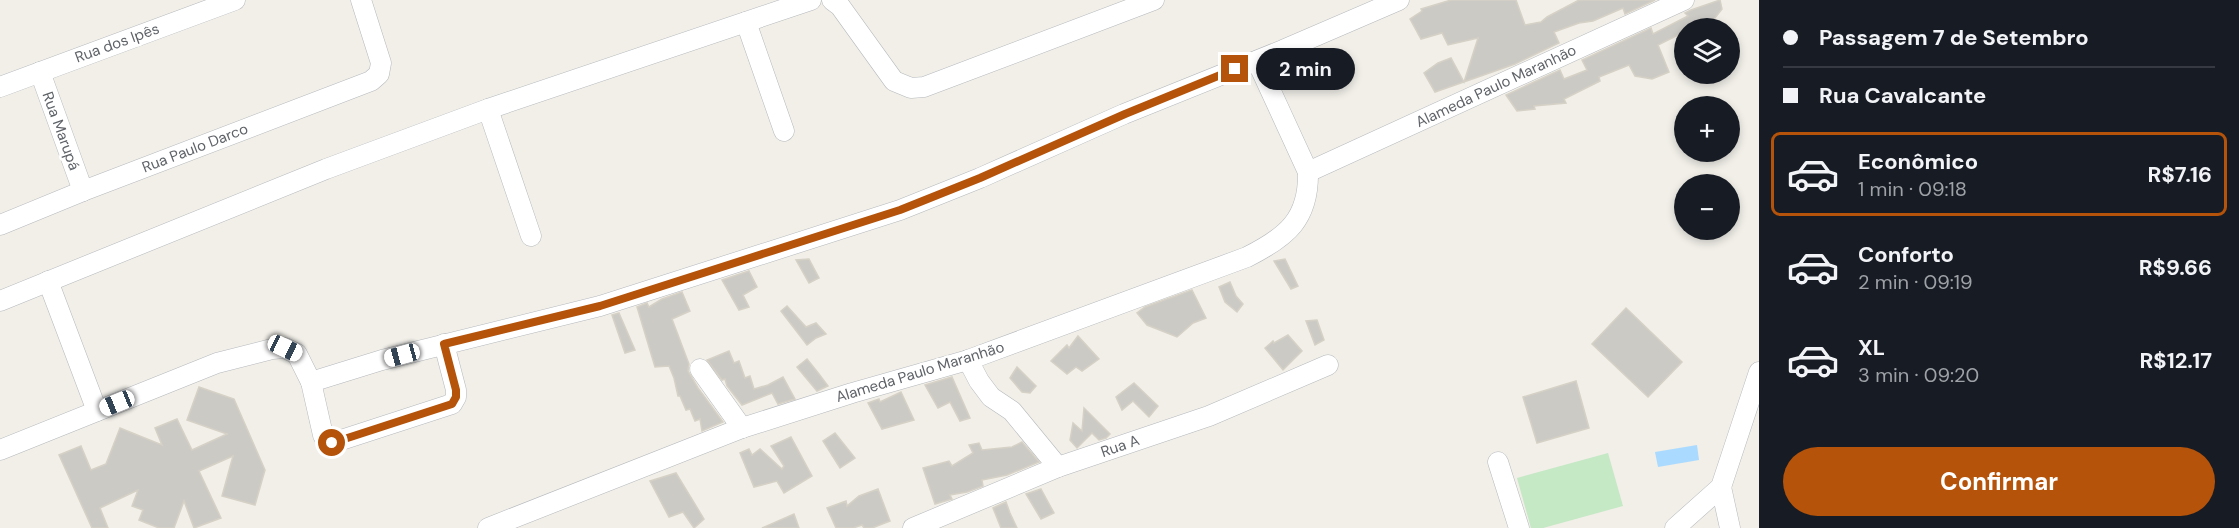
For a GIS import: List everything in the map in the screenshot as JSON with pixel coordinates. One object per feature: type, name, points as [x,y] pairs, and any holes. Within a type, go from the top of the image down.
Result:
[{"type":"street","name":"Rua Paulo Darco","points":[[0,225],[370,81],[379,74],[381,63],[361,0]]},
{"type":"street","points":[[0,301],[326,169],[488,109],[811,0]]},
{"type":"street","points":[[832,0],[840,6],[894,81],[912,88],[924,87],[1154,0]]},
{"type":"street","points":[[311,382],[444,344],[600,306],[900,210],[1399,0]]},
{"type":"street","name":"Alameda Paulo Maranhão","points":[[488,528],[742,428],[852,393],[968,360],[1247,257],[1265,248],[1298,220],[1308,193],[1308,172],[1684,0]]},
{"type":"street","name":"Rua dos Ipês","points":[[0,87],[230,1]]},
{"type":"street","points":[[746,22],[784,131]]},
{"type":"street","points":[[1257,60],[1308,172]]},
{"type":"street","name":"Rua Marupá","points":[[40,72],[83,191]]},
{"type":"street","points":[[488,109],[531,236]]},
{"type":"street","points":[[48,281],[97,411]]},
{"type":"street","points":[[0,450],[217,363],[272,349],[285,348],[297,354],[311,382],[322,435],[327,442],[332,443],[452,404],[456,397],[456,390],[444,344]]},
{"type":"street","points":[[968,360],[992,397],[1012,411],[1058,466]]},
{"type":"street","name":"Rua A","points":[[913,528],[942,523],[1058,466],[1209,416],[1328,365]]},
{"type":"street","points":[[700,369],[742,428]]},
{"type":"street","points":[[1675,528],[1683,524],[1721,487],[1759,372]]},
{"type":"street","points":[[1498,462],[1519,528]]},
{"type":"street","points":[[1721,487],[1730,528]]},
{"type":"green space","points":[[1608,453],[1623,506],[1543,528],[1531,528],[1517,478]]},
{"type":"water","points":[[1697,445],[1699,460],[1658,467],[1655,452]]},
{"type":"building","points":[[1451,0],[1516,0],[1525,25],[1541,22],[1579,0],[1655,0],[1625,14],[1623,8],[1593,21],[1579,23],[1554,32],[1559,43],[1515,64],[1464,82],[1478,38],[1448,45],[1442,33],[1421,39],[1410,19],[1422,11],[1421,9]]},
{"type":"building","points":[[1720,0],[1722,9],[1715,18],[1684,18],[1688,16],[1685,13]]},
{"type":"building","points":[[1674,23],[1674,37],[1658,45],[1669,72],[1652,79],[1635,76],[1629,65],[1599,77],[1600,81],[1564,99],[1566,103],[1534,106],[1535,109],[1517,111],[1506,95],[1560,70],[1564,79],[1587,70],[1582,60],[1651,28],[1653,34]]},
{"type":"building","points":[[1451,58],[1464,82],[1435,92],[1424,73],[1438,63]]},
{"type":"building","points":[[809,259],[819,278],[809,283],[796,260]]},
{"type":"building","points":[[1285,259],[1298,286],[1291,289],[1274,261]]},
{"type":"building","points":[[749,271],[757,287],[743,295],[749,307],[739,310],[722,280]]},
{"type":"building","points":[[1230,282],[1236,296],[1243,304],[1237,312],[1225,302],[1219,287]]},
{"type":"building","points":[[1192,290],[1206,318],[1193,323],[1177,337],[1147,325],[1137,313],[1145,307]]},
{"type":"building","points":[[682,292],[690,311],[672,319],[689,364],[688,371],[723,422],[702,431],[700,419],[695,421],[690,409],[686,410],[678,396],[669,366],[655,367],[637,307],[647,303],[649,307],[662,299]]},
{"type":"building","points":[[787,306],[806,327],[816,323],[826,334],[807,345],[781,311]]},
{"type":"building","points":[[1626,308],[1682,362],[1648,397],[1592,344]]},
{"type":"building","points":[[619,313],[635,350],[625,353],[612,315]]},
{"type":"building","points":[[1317,320],[1324,340],[1315,345],[1306,321]]},
{"type":"building","points":[[1288,335],[1302,351],[1283,370],[1265,348],[1273,341],[1274,343]]},
{"type":"building","points":[[1078,336],[1099,359],[1082,371],[1076,367],[1067,374],[1051,361],[1067,345],[1069,348]]},
{"type":"building","points":[[729,351],[734,363],[739,361],[745,378],[750,376],[754,389],[783,377],[795,399],[778,404],[772,393],[742,405],[727,386],[725,379],[722,380],[707,360]]},
{"type":"building","points":[[807,359],[828,386],[817,391],[797,367]]},
{"type":"building","points":[[1017,367],[1036,386],[1030,393],[1022,392],[1010,378]]},
{"type":"building","points":[[952,377],[970,418],[960,421],[950,402],[938,408],[925,385]]},
{"type":"building","points":[[1576,381],[1589,428],[1537,443],[1523,397]]},
{"type":"building","points":[[1134,383],[1158,406],[1149,417],[1133,401],[1122,410],[1116,397]]},
{"type":"building","points":[[199,387],[234,399],[265,470],[255,505],[222,496],[233,456],[199,471],[221,518],[194,528],[184,501],[174,528],[159,528],[139,520],[143,510],[132,506],[138,490],[100,508],[108,528],[92,528],[59,455],[81,446],[91,470],[106,464],[120,428],[162,445],[155,428],[177,419],[192,450],[227,434],[187,420]]},
{"type":"building","points":[[901,392],[914,420],[882,429],[868,403],[879,399],[880,402]]},
{"type":"building","points":[[1084,408],[1110,434],[1099,440],[1092,433],[1077,448],[1070,440],[1073,423],[1082,431]]},
{"type":"building","points":[[835,433],[855,458],[840,468],[823,441]]},
{"type":"building","points":[[791,437],[812,476],[784,493],[777,481],[754,487],[740,453],[749,449],[752,455],[760,449],[782,469],[784,466],[771,446]]},
{"type":"building","points":[[1022,442],[1039,462],[1007,475],[982,480],[983,486],[950,495],[952,499],[935,504],[923,468],[949,461],[952,466],[973,453],[969,445],[979,443],[982,450],[1012,447]]},
{"type":"building","points":[[676,473],[704,519],[694,528],[683,512],[669,517],[650,481]]},
{"type":"building","points":[[878,489],[890,521],[872,528],[864,528],[862,525],[853,528],[836,528],[827,508],[846,501],[847,506],[859,496]]},
{"type":"building","points":[[1041,489],[1054,513],[1041,519],[1026,494]]},
{"type":"building","points":[[1006,502],[1017,528],[1001,528],[993,508]]},
{"type":"building","points":[[794,514],[799,528],[762,528]]},
{"type":"route","points":[[332,443],[452,404],[456,397],[456,390],[444,344],[600,306],[900,210],[1235,69]]}]
